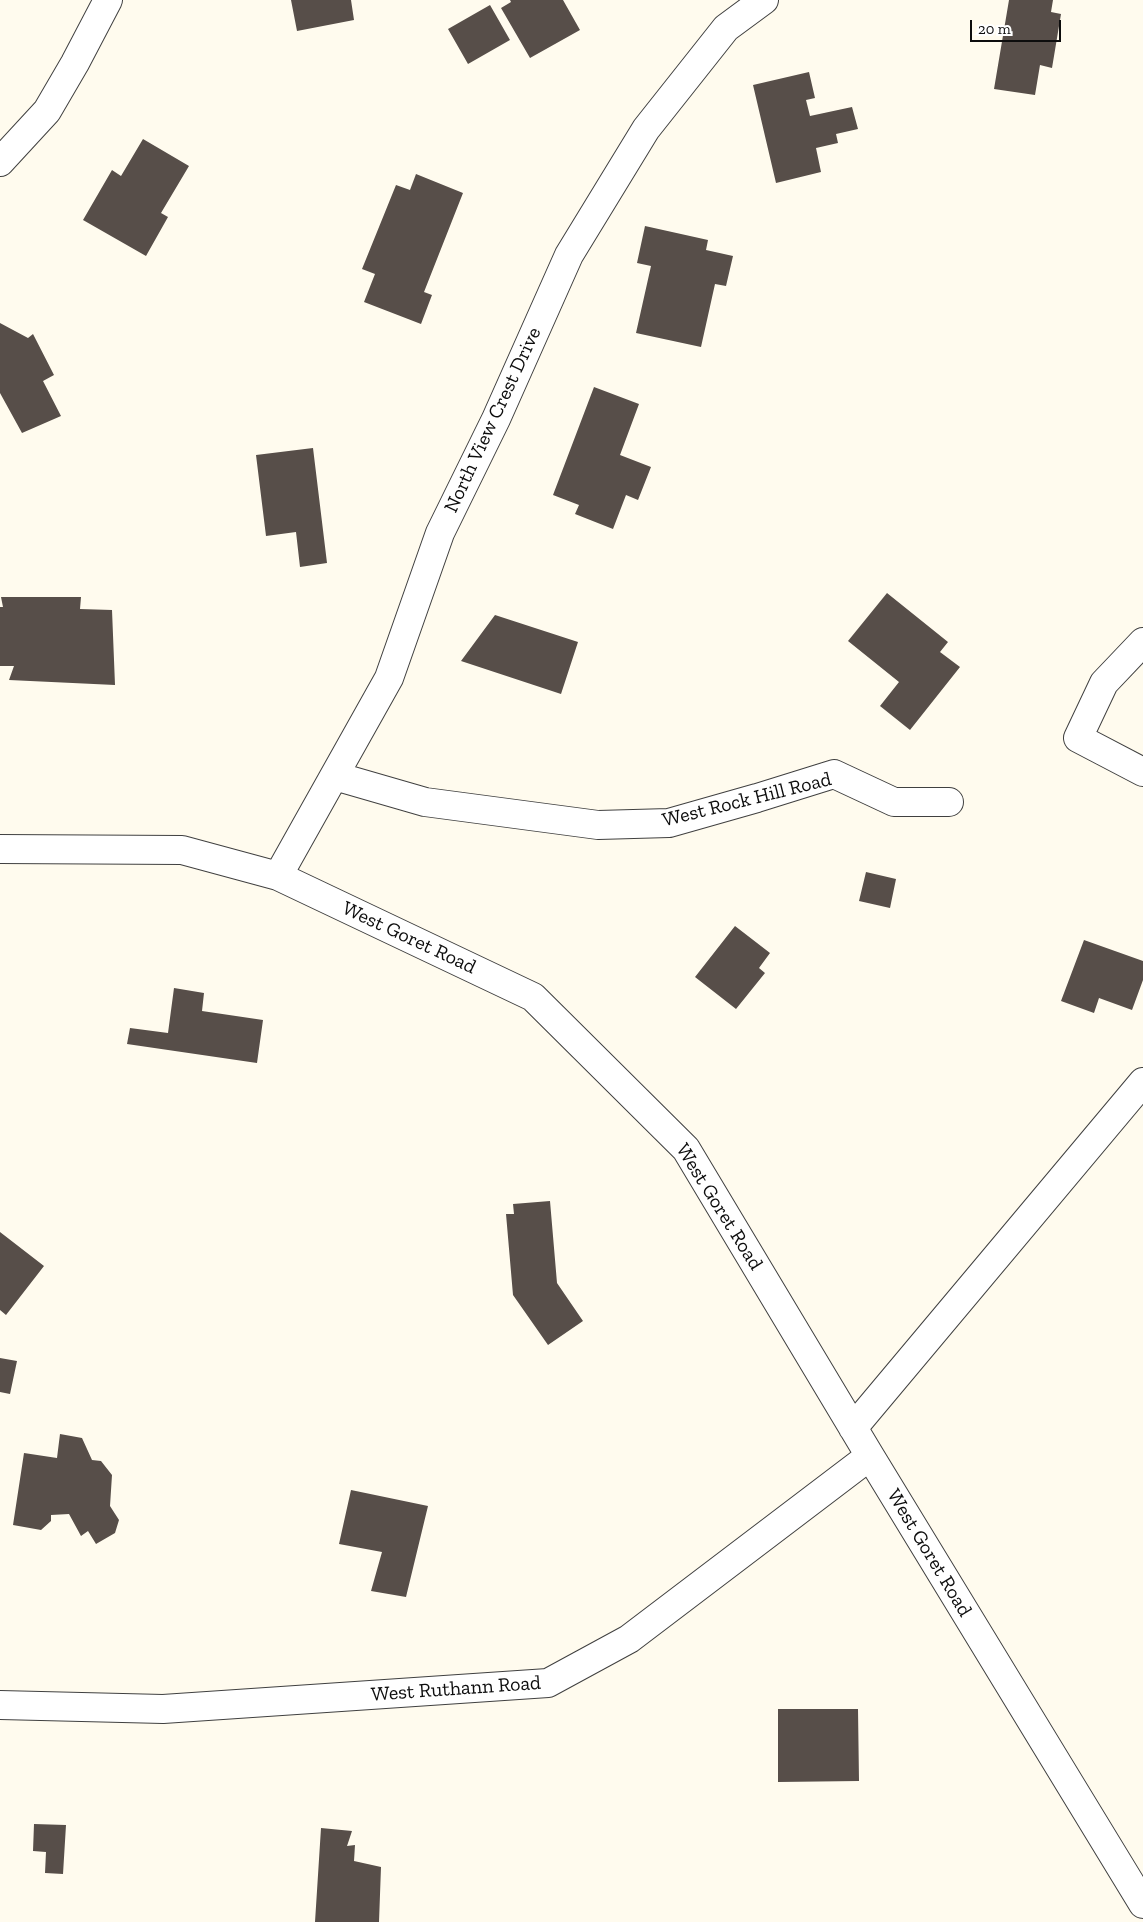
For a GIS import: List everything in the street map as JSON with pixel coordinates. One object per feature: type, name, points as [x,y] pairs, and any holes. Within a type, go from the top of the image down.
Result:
[{"type":"street","points":[[0,162],[47,111],[108,0]]},
{"type":"street","name":"North View Crest Drive","points":[[278,876],[389,678],[440,533],[496,419],[569,255],[646,129],[726,28],[764,0]]},
{"type":"street","points":[[1143,642],[1104,684],[1078,738],[1143,772]]},
{"type":"street","name":"West Rock Hill Road","points":[[335,776],[425,802],[598,825],[669,823],[834,774],[894,802],[949,802]]},
{"type":"street","name":"West Goret Road","points":[[0,849],[182,850],[278,876],[533,997],[686,1149],[853,1428],[1143,1904]]},
{"type":"street","points":[[853,1428],[1143,1082]]},
{"type":"street","name":"West Ruthann Road","points":[[0,1705],[163,1709],[548,1684],[629,1640],[870,1456]]},
{"type":"building","points":[[291,0],[351,0],[354,20],[297,31]]},
{"type":"building","points":[[510,0],[563,0],[580,30],[530,58],[501,8],[511,2]]},
{"type":"building","points":[[1009,0],[1053,0],[1051,12],[1061,14],[1052,68],[1040,65],[1035,95],[994,89]]},
{"type":"building","points":[[490,5],[510,40],[468,64],[448,29]]},
{"type":"building","points":[[809,72],[815,98],[806,100],[810,116],[852,107],[858,129],[836,134],[838,143],[816,148],[821,172],[776,183],[753,85]]},
{"type":"building","points":[[143,139],[189,166],[161,213],[168,217],[146,256],[83,220],[112,170],[121,176]]},
{"type":"building","points":[[416,174],[463,193],[424,292],[432,295],[421,324],[364,302],[375,274],[362,269],[396,185],[410,190]]},
{"type":"building","points":[[645,226],[708,240],[706,250],[733,256],[726,286],[715,284],[701,347],[636,333],[651,266],[637,263]]},
{"type":"building","points":[[0,323],[28,338],[33,334],[54,375],[43,381],[61,416],[22,433],[0,393]]},
{"type":"building","points":[[594,387],[639,404],[620,455],[651,467],[638,500],[626,495],[613,529],[575,514],[579,505],[553,495]]},
{"type":"building","points":[[313,448],[327,563],[300,567],[296,532],[266,536],[256,455]]},
{"type":"building","points":[[887,593],[948,642],[940,652],[960,667],[910,730],[880,706],[899,682],[848,641]]},
{"type":"building","points":[[1,597],[81,597],[80,609],[112,610],[115,685],[9,680],[14,666],[0,666],[0,607],[3,607]]},
{"type":"building","points":[[495,615],[578,642],[561,694],[461,661]]},
{"type":"building","points":[[866,872],[896,879],[890,908],[859,901]]},
{"type":"building","points":[[735,926],[770,953],[759,968],[765,973],[736,1009],[695,977]]},
{"type":"building","points":[[1084,940],[1143,961],[1143,980],[1132,1010],[1099,998],[1094,1013],[1061,1001]]},
{"type":"building","points":[[174,988],[204,993],[202,1011],[263,1020],[257,1063],[127,1044],[130,1028],[168,1033]]},
{"type":"building","points":[[550,1201],[557,1283],[583,1321],[548,1345],[513,1295],[506,1214],[514,1214],[513,1204]]},
{"type":"building","points":[[0,1232],[44,1266],[6,1315],[0,1310]]},
{"type":"building","points":[[0,1358],[17,1361],[10,1394],[0,1392]]},
{"type":"building","points":[[60,1434],[82,1438],[92,1460],[101,1461],[112,1475],[110,1506],[119,1520],[115,1533],[96,1544],[88,1531],[81,1536],[69,1514],[51,1515],[51,1521],[41,1530],[13,1525],[24,1453],[57,1458]]},
{"type":"building","points":[[351,1490],[428,1506],[406,1597],[371,1591],[382,1552],[339,1544]]},
{"type":"building","points":[[778,1709],[858,1709],[859,1781],[778,1782]]},
{"type":"building","points":[[34,1824],[66,1825],[63,1874],[45,1873],[46,1852],[33,1851]]},
{"type":"building","points":[[321,1828],[352,1831],[347,1846],[355,1845],[354,1861],[381,1867],[379,1922],[315,1922]]}]
